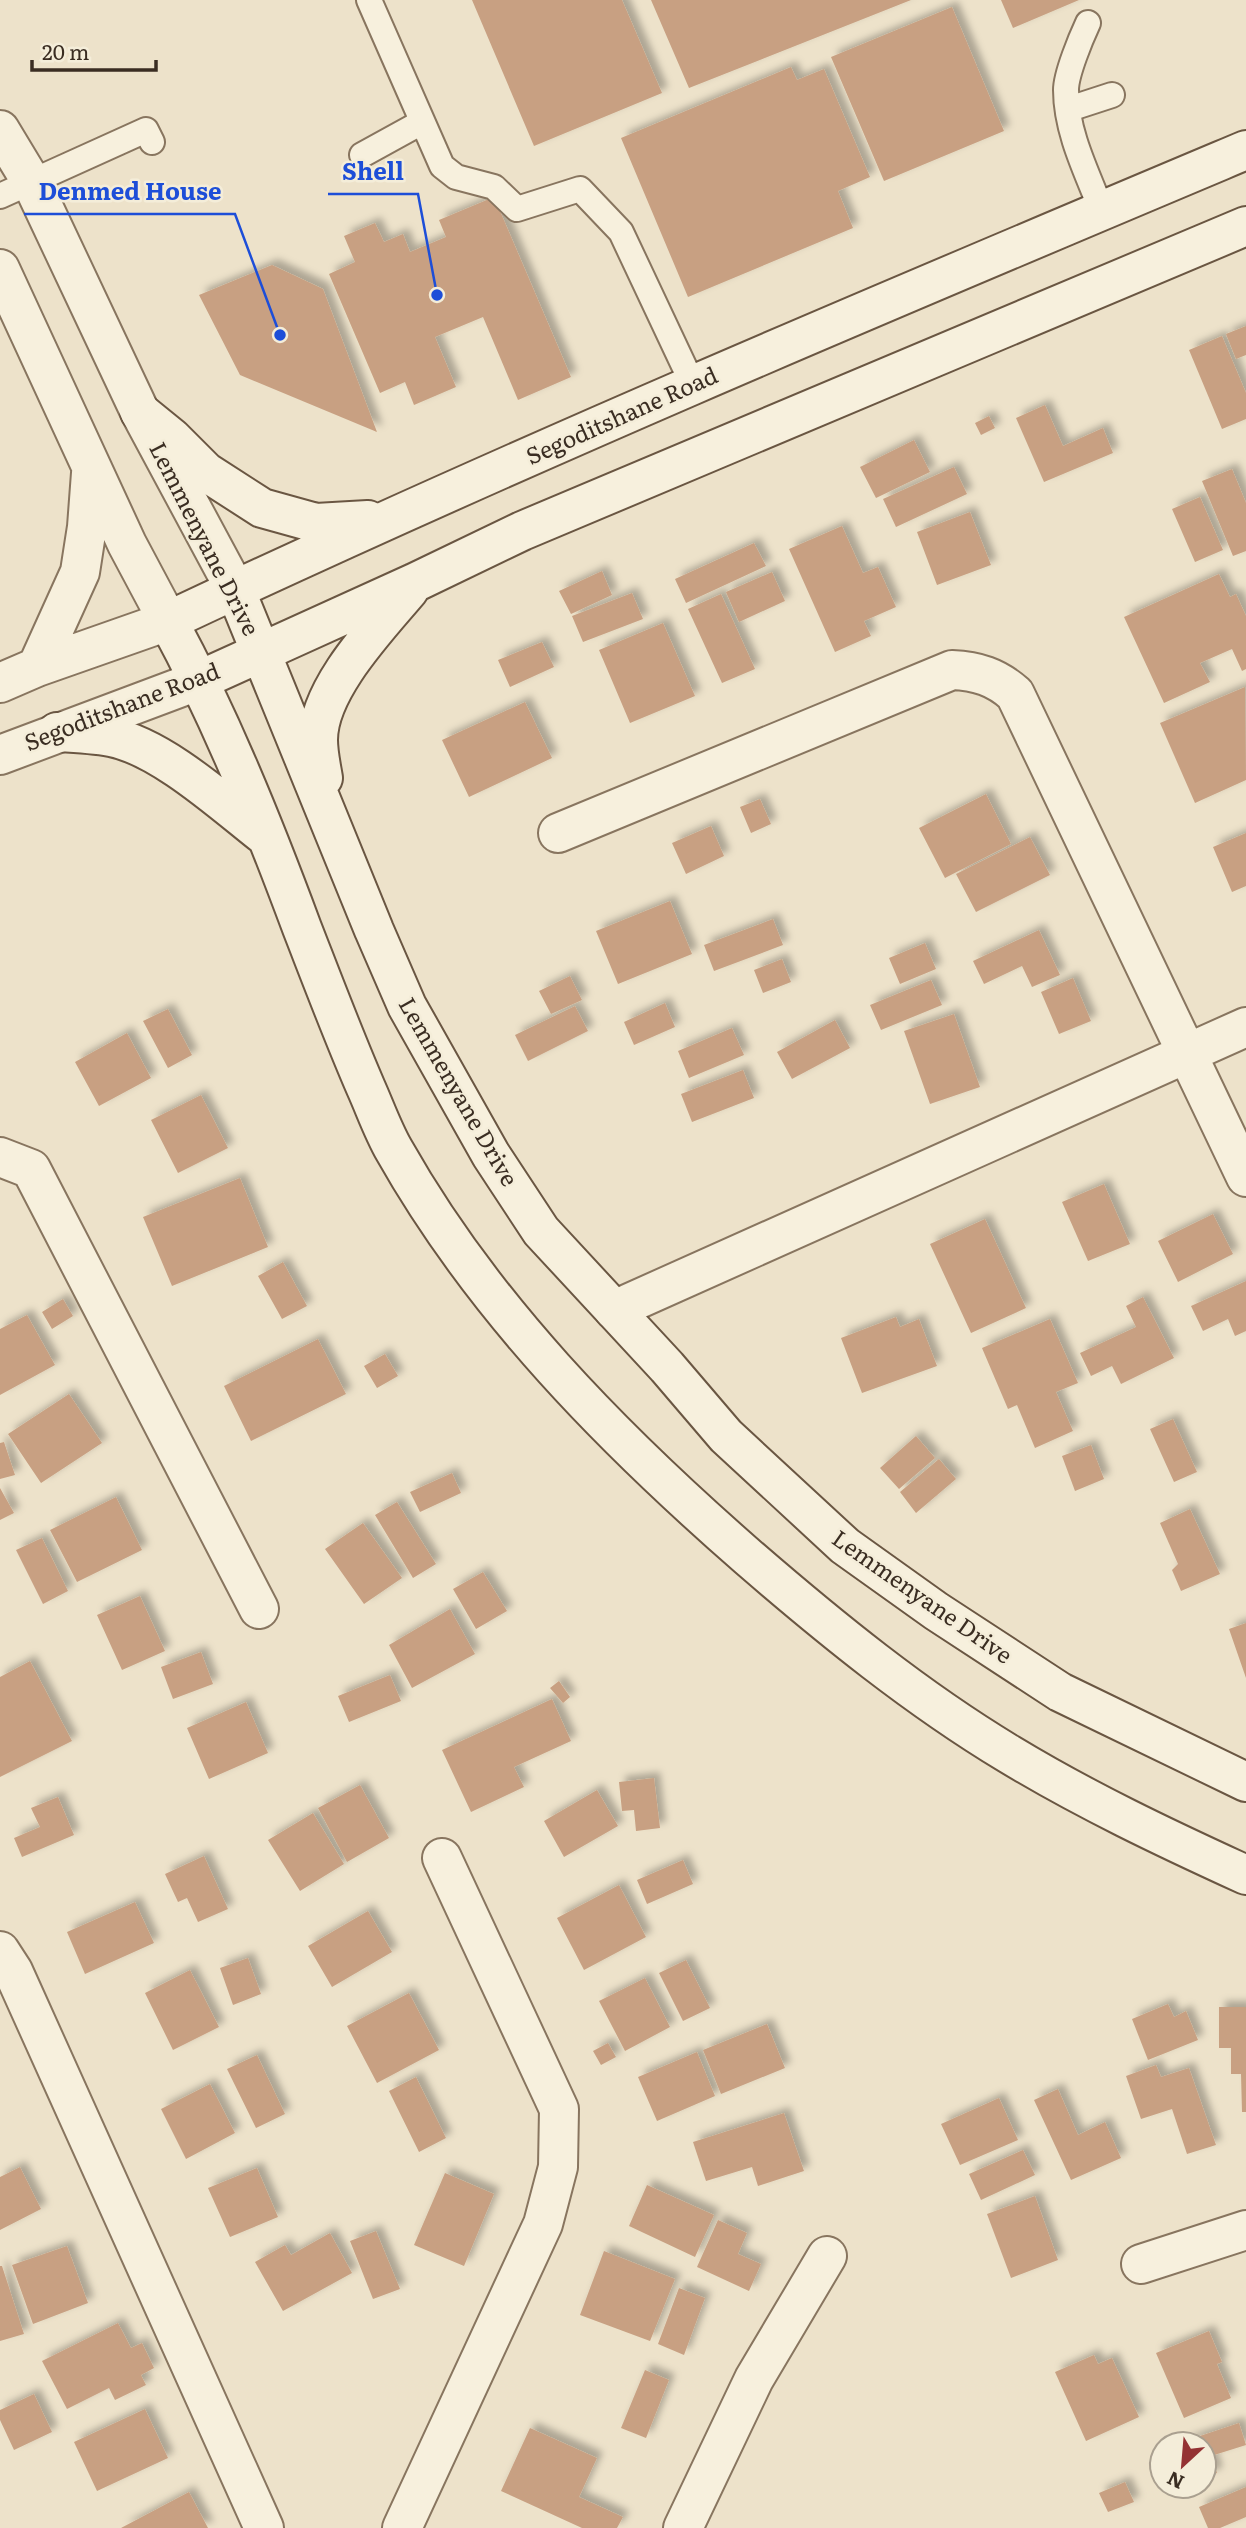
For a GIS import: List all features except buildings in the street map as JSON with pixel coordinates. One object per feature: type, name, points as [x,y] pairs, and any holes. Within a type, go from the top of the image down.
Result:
[{"type":"main road","name":"Lemmenyane Drive","points":[[0,130],[16,190],[235,589],[407,1006],[491,1155],[541,1231],[667,1367],[726,1436],[845,1546],[936,1611],[1060,1692],[1246,1782]]},
{"type":"main road","name":"Segoditshane Road","points":[[0,683],[37,667],[168,621],[386,519],[1246,150]]},
{"type":"main road","name":"Segoditshane Road","points":[[0,755],[200,680],[548,520],[1246,226]]},
{"type":"main road","points":[[0,269],[127,544],[200,680],[269,839],[341,1030],[393,1149],[470,1269],[539,1352],[602,1420],[685,1501],[800,1602],[901,1681],[1006,1753],[1130,1822],[1246,1875]]},
{"type":"main road","points":[[140,412],[172,438],[205,472],[262,508],[316,523],[386,519]]},
{"type":"main road","points":[[37,667],[80,572],[87,527],[91,469]]},
{"type":"main road","points":[[328,814],[318,739],[327,700],[355,654],[414,583]]},
{"type":"main road","points":[[558,833],[952,670],[986,675],[1003,683],[1015,694],[1246,1177]]},
{"type":"main road","points":[[57,732],[113,737],[142,748],[185,774],[269,839]]},
{"type":"main road","points":[[614,1310],[1246,1027]]},
{"type":"main road","points":[[0,1157],[31,1169],[259,1609]]},
{"type":"main road","points":[[402,2528],[543,2224],[558,2167],[559,2109],[442,1858]]},
{"type":"main road","points":[[0,1951],[13,1970],[264,2528]]},
{"type":"main road","points":[[1141,2264],[1246,2230]]},
{"type":"main road","points":[[683,2528],[754,2379],[827,2256]]},
{"type":"lane","points":[[369,0],[442,166],[456,177],[494,187],[517,209],[580,189],[621,232],[693,385]]},
{"type":"lane","points":[[1088,23],[1066,89],[1075,141],[1102,211]]},
{"type":"lane","points":[[1069,109],[1112,95]]},
{"type":"lane","points":[[362,155],[422,122]]},
{"type":"lane","points":[[16,190],[146,130],[152,142]]},
{"type":"place","name":"Shell","points":[[437,295]]},
{"type":"place","name":"Denmed House","points":[[280,335]]}]
